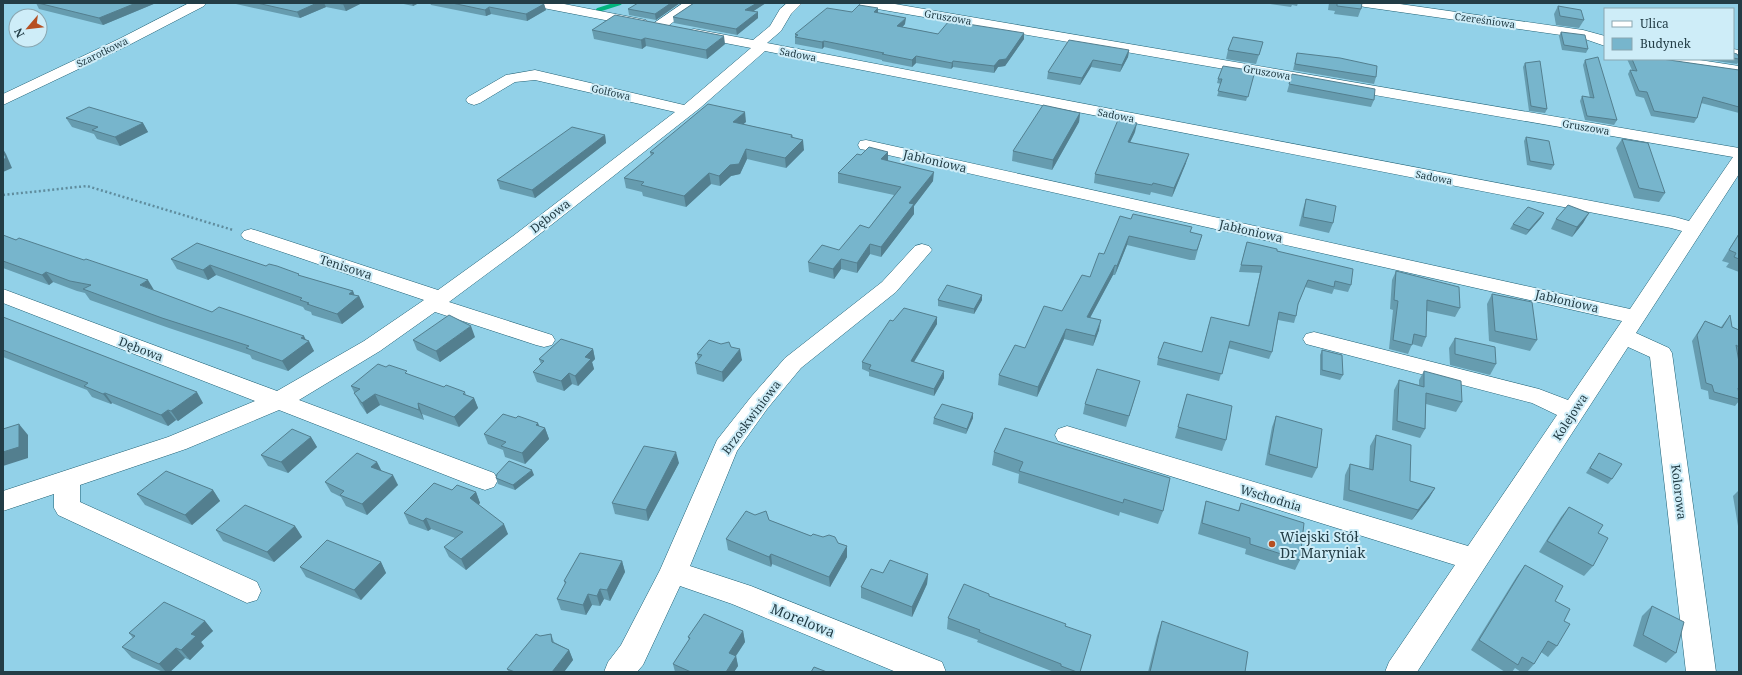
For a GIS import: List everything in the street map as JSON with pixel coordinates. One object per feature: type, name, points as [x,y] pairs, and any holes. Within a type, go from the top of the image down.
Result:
[{"type":"street","name":"Szarotkowa","points":[[3,100],[117,45],[199,3]]},
{"type":"street","name":"Sadowa","points":[[538,3],[574,6],[678,30],[1674,223],[1694,230]]},
{"type":"street","name":"Dębowa","points":[[3,500],[178,443],[279,401],[372,346],[437,301],[520,240],[687,110],[759,49],[758,42],[776,28],[785,12],[795,3]]},
{"type":"street","name":"Gruszowa","points":[[866,3],[1739,153]]},
{"type":"street","name":"Czereśniowa","points":[[1365,3],[1602,39]]},
{"type":"street","points":[[659,26],[690,4]]},
{"type":"street","points":[[1669,60],[1739,70]]},
{"type":"street","name":"Golfowa","points":[[474,100],[511,78],[535,75],[687,110]]},
{"type":"street","name":"Jabłoniowa","points":[[866,145],[1629,326]]},
{"type":"street","name":"Kolejowa","points":[[1400,672],[1739,162]]},
{"type":"street","name":"Tenisowa","points":[[251,235],[544,340]]},
{"type":"street","name":"Brzoskwiniowa","points":[[619,672],[632,656],[673,572],[726,447],[759,404],[793,364],[889,287],[922,250]]},
{"type":"street","name":"Dębowa","points":[[3,296],[485,480]]},
{"type":"street","name":"Kolorowa","points":[[1629,326],[1661,353],[1701,672]]},
{"type":"street","points":[[1314,339],[1539,397],[1573,412]]},
{"type":"street","name":"Wschodnia","points":[[1067,435],[1475,560]]},
{"type":"street","points":[[67,479],[67,508],[247,591]]},
{"type":"street","name":"Morelowa","points":[[673,572],[741,595],[931,672]]},
{"type":"path","points":[[3,196],[87,186],[251,235]]},
{"type":"building","points":[[38,3],[136,3],[99,18]]},
{"type":"building","points":[[257,3],[317,3],[297,12]]},
{"type":"building","points":[[452,3],[544,4],[526,14],[489,7],[485,10]]},
{"type":"building","points":[[638,3],[671,3],[655,14],[628,9]]},
{"type":"building","points":[[694,3],[757,3],[745,10],[758,12],[736,29],[673,17]]},
{"type":"building","points":[[1337,3],[1362,3],[1361,9],[1337,6]]},
{"type":"building","points":[[859,5],[878,8],[874,12],[906,18],[897,26],[938,34],[949,21],[1024,33],[1006,59],[999,60],[994,66],[953,61],[952,63],[916,56],[912,60],[824,41],[822,42],[795,37],[798,35],[795,34],[827,8],[852,12]]},
{"type":"building","points":[[1558,6],[1581,10],[1584,20],[1560,16]]},
{"type":"building","points":[[615,15],[724,36],[706,50],[645,38],[641,40],[592,30]]},
{"type":"building","points":[[1561,32],[1585,35],[1588,49],[1564,45]]},
{"type":"building","points":[[1233,37],[1263,42],[1259,55],[1228,50]]},
{"type":"building","points":[[1069,40],[1129,50],[1122,65],[1093,60],[1082,78],[1048,72]]},
{"type":"building","points":[[1297,53],[1340,58],[1377,66],[1376,77],[1295,64]]},
{"type":"building","points":[[1734,53],[1737,54],[1739,59],[1734,58]]},
{"type":"building","points":[[1598,57],[1617,120],[1587,116],[1582,96],[1594,98],[1585,60]]},
{"type":"building","points":[[1632,60],[1669,60],[1739,70],[1739,107],[1703,97],[1697,118],[1654,111],[1647,92],[1639,91],[1630,70],[1637,71]]},
{"type":"building","points":[[1540,61],[1547,109],[1531,106],[1525,63]]},
{"type":"building","points":[[1223,66],[1255,71],[1248,97],[1218,91],[1222,79],[1218,79]]},
{"type":"building","points":[[1292,74],[1375,89],[1374,100],[1289,84]]},
{"type":"building","points":[[708,104],[745,112],[733,122],[792,135],[791,137],[803,140],[785,158],[746,149],[739,164],[730,165],[719,176],[709,173],[684,196],[641,185],[644,182],[624,178],[654,153],[650,152]]},
{"type":"building","points":[[1043,105],[1080,113],[1053,160],[1013,151]]},
{"type":"building","points":[[89,107],[143,123],[115,137],[92,130],[98,127],[66,118]]},
{"type":"building","points":[[1118,120],[1137,123],[1128,142],[1189,154],[1174,188],[1153,183],[1152,185],[1095,174]]},
{"type":"building","points":[[572,127],[605,135],[532,190],[497,180]]},
{"type":"building","points":[[1526,137],[1549,141],[1554,165],[1530,161]]},
{"type":"building","points":[[1622,139],[1648,143],[1665,193],[1639,188]]},
{"type":"building","points":[[869,147],[888,152],[881,159],[934,172],[909,203],[914,204],[881,247],[870,244],[857,263],[841,259],[833,269],[808,262],[822,245],[839,250],[860,225],[869,228],[901,187],[838,173],[857,154],[861,155]]},
{"type":"building","points":[[3,151],[6,158],[3,160]]},
{"type":"building","points":[[1306,199],[1336,206],[1333,223],[1303,217]]},
{"type":"building","points":[[1568,205],[1589,213],[1577,227],[1556,219]]},
{"type":"building","points":[[1528,207],[1544,213],[1529,230],[1513,224]]},
{"type":"building","points":[[1133,214],[1192,227],[1190,232],[1202,235],[1197,250],[1129,236],[1117,266],[1115,265],[1087,317],[1101,320],[1095,336],[1066,329],[1038,387],[999,375],[1015,345],[1025,348],[1044,306],[1062,311],[1082,275],[1090,277],[1099,253],[1104,254],[1120,216],[1131,219]]},
{"type":"building","points":[[1739,234],[1739,259],[1734,257],[1736,253],[1729,250]]},
{"type":"building","points":[[3,235],[16,240],[19,238],[148,280],[140,285],[212,312],[219,307],[304,336],[301,338],[309,341],[282,361],[246,348],[249,346],[162,318],[83,289],[91,285],[70,281],[46,272],[42,275],[3,261]]},
{"type":"building","points":[[1247,242],[1277,249],[1277,251],[1353,269],[1351,285],[1335,281],[1334,287],[1308,280],[1298,304],[1296,316],[1279,312],[1272,352],[1230,341],[1222,374],[1158,358],[1164,342],[1202,352],[1211,317],[1249,326],[1262,266],[1241,265]]},
{"type":"building","points":[[197,243],[266,266],[269,264],[277,266],[299,274],[298,275],[353,291],[349,294],[359,296],[337,314],[307,304],[309,303],[300,300],[302,298],[210,265],[203,270],[171,259]]},
{"type":"building","points":[[1396,271],[1459,287],[1460,308],[1427,300],[1426,337],[1414,334],[1412,345],[1393,340],[1398,301],[1394,300]]},
{"type":"building","points":[[947,285],[982,295],[974,309],[938,300]]},
{"type":"building","points":[[1492,294],[1532,302],[1537,340],[1495,331]]},
{"type":"building","points":[[904,308],[937,317],[911,361],[944,371],[934,389],[869,369],[871,365],[862,362],[890,320],[893,321]]},
{"type":"building","points":[[449,315],[471,326],[436,351],[413,340]]},
{"type":"building","points":[[1730,315],[1732,327],[1739,330],[1739,347],[1736,345],[1739,362],[1739,399],[1714,392],[1712,385],[1706,383],[1697,335],[1705,321],[1722,328]]},
{"type":"building","points":[[3,317],[197,392],[171,411],[168,410],[161,415],[105,393],[103,394],[84,386],[88,383],[3,350]]},
{"type":"building","points":[[1455,338],[1495,347],[1496,364],[1455,354]]},
{"type":"building","points":[[561,339],[593,349],[585,357],[591,359],[575,376],[569,373],[561,381],[533,372],[544,361],[539,359]]},
{"type":"building","points":[[709,340],[721,344],[729,342],[731,347],[740,349],[722,372],[695,363],[702,355],[697,354]]},
{"type":"building","points":[[1322,350],[1342,355],[1343,375],[1322,370]]},
{"type":"building","points":[[378,364],[386,367],[389,365],[407,371],[405,373],[444,387],[446,385],[465,392],[463,394],[474,398],[454,417],[418,403],[419,410],[375,394],[362,403],[354,393],[360,389],[351,386]]},
{"type":"building","points":[[1097,369],[1140,381],[1129,416],[1085,404]]},
{"type":"building","points":[[1424,371],[1461,381],[1462,402],[1426,393],[1425,429],[1397,421],[1399,380],[1424,387]]},
{"type":"building","points":[[1187,394],[1232,406],[1226,440],[1178,427]]},
{"type":"building","points":[[942,404],[973,413],[967,429],[934,418]]},
{"type":"building","points":[[503,414],[516,418],[518,416],[538,423],[536,425],[545,428],[522,453],[501,446],[506,442],[484,434]]},
{"type":"building","points":[[1276,416],[1322,429],[1317,468],[1269,454]]},
{"type":"building","points":[[19,424],[19,447],[3,452],[3,429]]},
{"type":"building","points":[[1005,428],[1170,478],[1163,511],[1124,499],[1123,503],[1019,471],[1023,462],[994,452]]},
{"type":"building","points":[[292,429],[311,437],[281,462],[261,455]]},
{"type":"building","points":[[1376,435],[1411,445],[1410,481],[1435,488],[1418,510],[1349,490],[1350,464],[1373,470]]},
{"type":"building","points":[[644,446],[676,452],[646,510],[612,503]]},
{"type":"building","points":[[357,453],[377,462],[371,467],[393,475],[362,504],[340,495],[344,491],[325,482]]},
{"type":"building","points":[[1599,453],[1622,464],[1612,479],[1590,468]]},
{"type":"building","points":[[509,461],[532,470],[513,485],[496,478],[497,474]]},
{"type":"building","points":[[166,471],[213,490],[185,515],[137,494]]},
{"type":"building","points":[[434,483],[452,490],[457,485],[476,492],[470,498],[504,524],[461,559],[444,547],[463,532],[426,518],[423,521],[404,513]]},
{"type":"building","points":[[1206,501],[1239,511],[1241,503],[1304,523],[1300,560],[1250,544],[1250,538],[1202,523]]},
{"type":"building","points":[[245,505],[295,526],[267,552],[216,530]]},
{"type":"building","points":[[1569,507],[1603,525],[1598,533],[1608,538],[1593,566],[1547,541]]},
{"type":"building","points":[[746,511],[755,515],[766,511],[769,520],[811,536],[813,534],[823,537],[829,535],[835,537],[838,543],[847,546],[829,577],[771,554],[769,557],[726,539]]},
{"type":"building","points":[[327,540],[381,562],[354,590],[300,567]]},
{"type":"building","points":[[580,553],[622,561],[607,590],[600,589],[597,596],[588,594],[583,605],[557,599],[566,582],[564,581]]},
{"type":"building","points":[[890,560],[928,574],[912,607],[861,587],[871,569],[883,573]]},
{"type":"building","points":[[1525,565],[1563,586],[1555,601],[1570,609],[1564,621],[1570,624],[1557,646],[1548,641],[1534,664],[1522,657],[1518,665],[1479,640]]},
{"type":"building","points":[[964,584],[989,594],[989,596],[1066,624],[1065,626],[1091,635],[1080,672],[1061,666],[1061,664],[979,632],[980,630],[948,618]]},
{"type":"building","points":[[164,602],[205,621],[191,634],[196,636],[181,650],[176,648],[159,664],[122,647],[135,636],[129,633]]},
{"type":"building","points":[[1652,606],[1684,622],[1676,653],[1643,635]]},
{"type":"building","points":[[704,614],[743,631],[729,653],[736,656],[726,672],[691,672],[673,664],[690,638],[688,637]]},
{"type":"building","points":[[1162,621],[1248,652],[1245,672],[1150,672]]},
{"type":"building","points":[[536,634],[540,636],[551,634],[552,642],[569,650],[552,672],[515,672],[507,669]]},
{"type":"building","points":[[814,667],[827,672],[811,672]]},
{"type":"waterway","points":[[598,10],[620,3]]},
{"type":"place","name":"Wiejski Stół Dr Maryniak","points":[[1272,544]]}]
